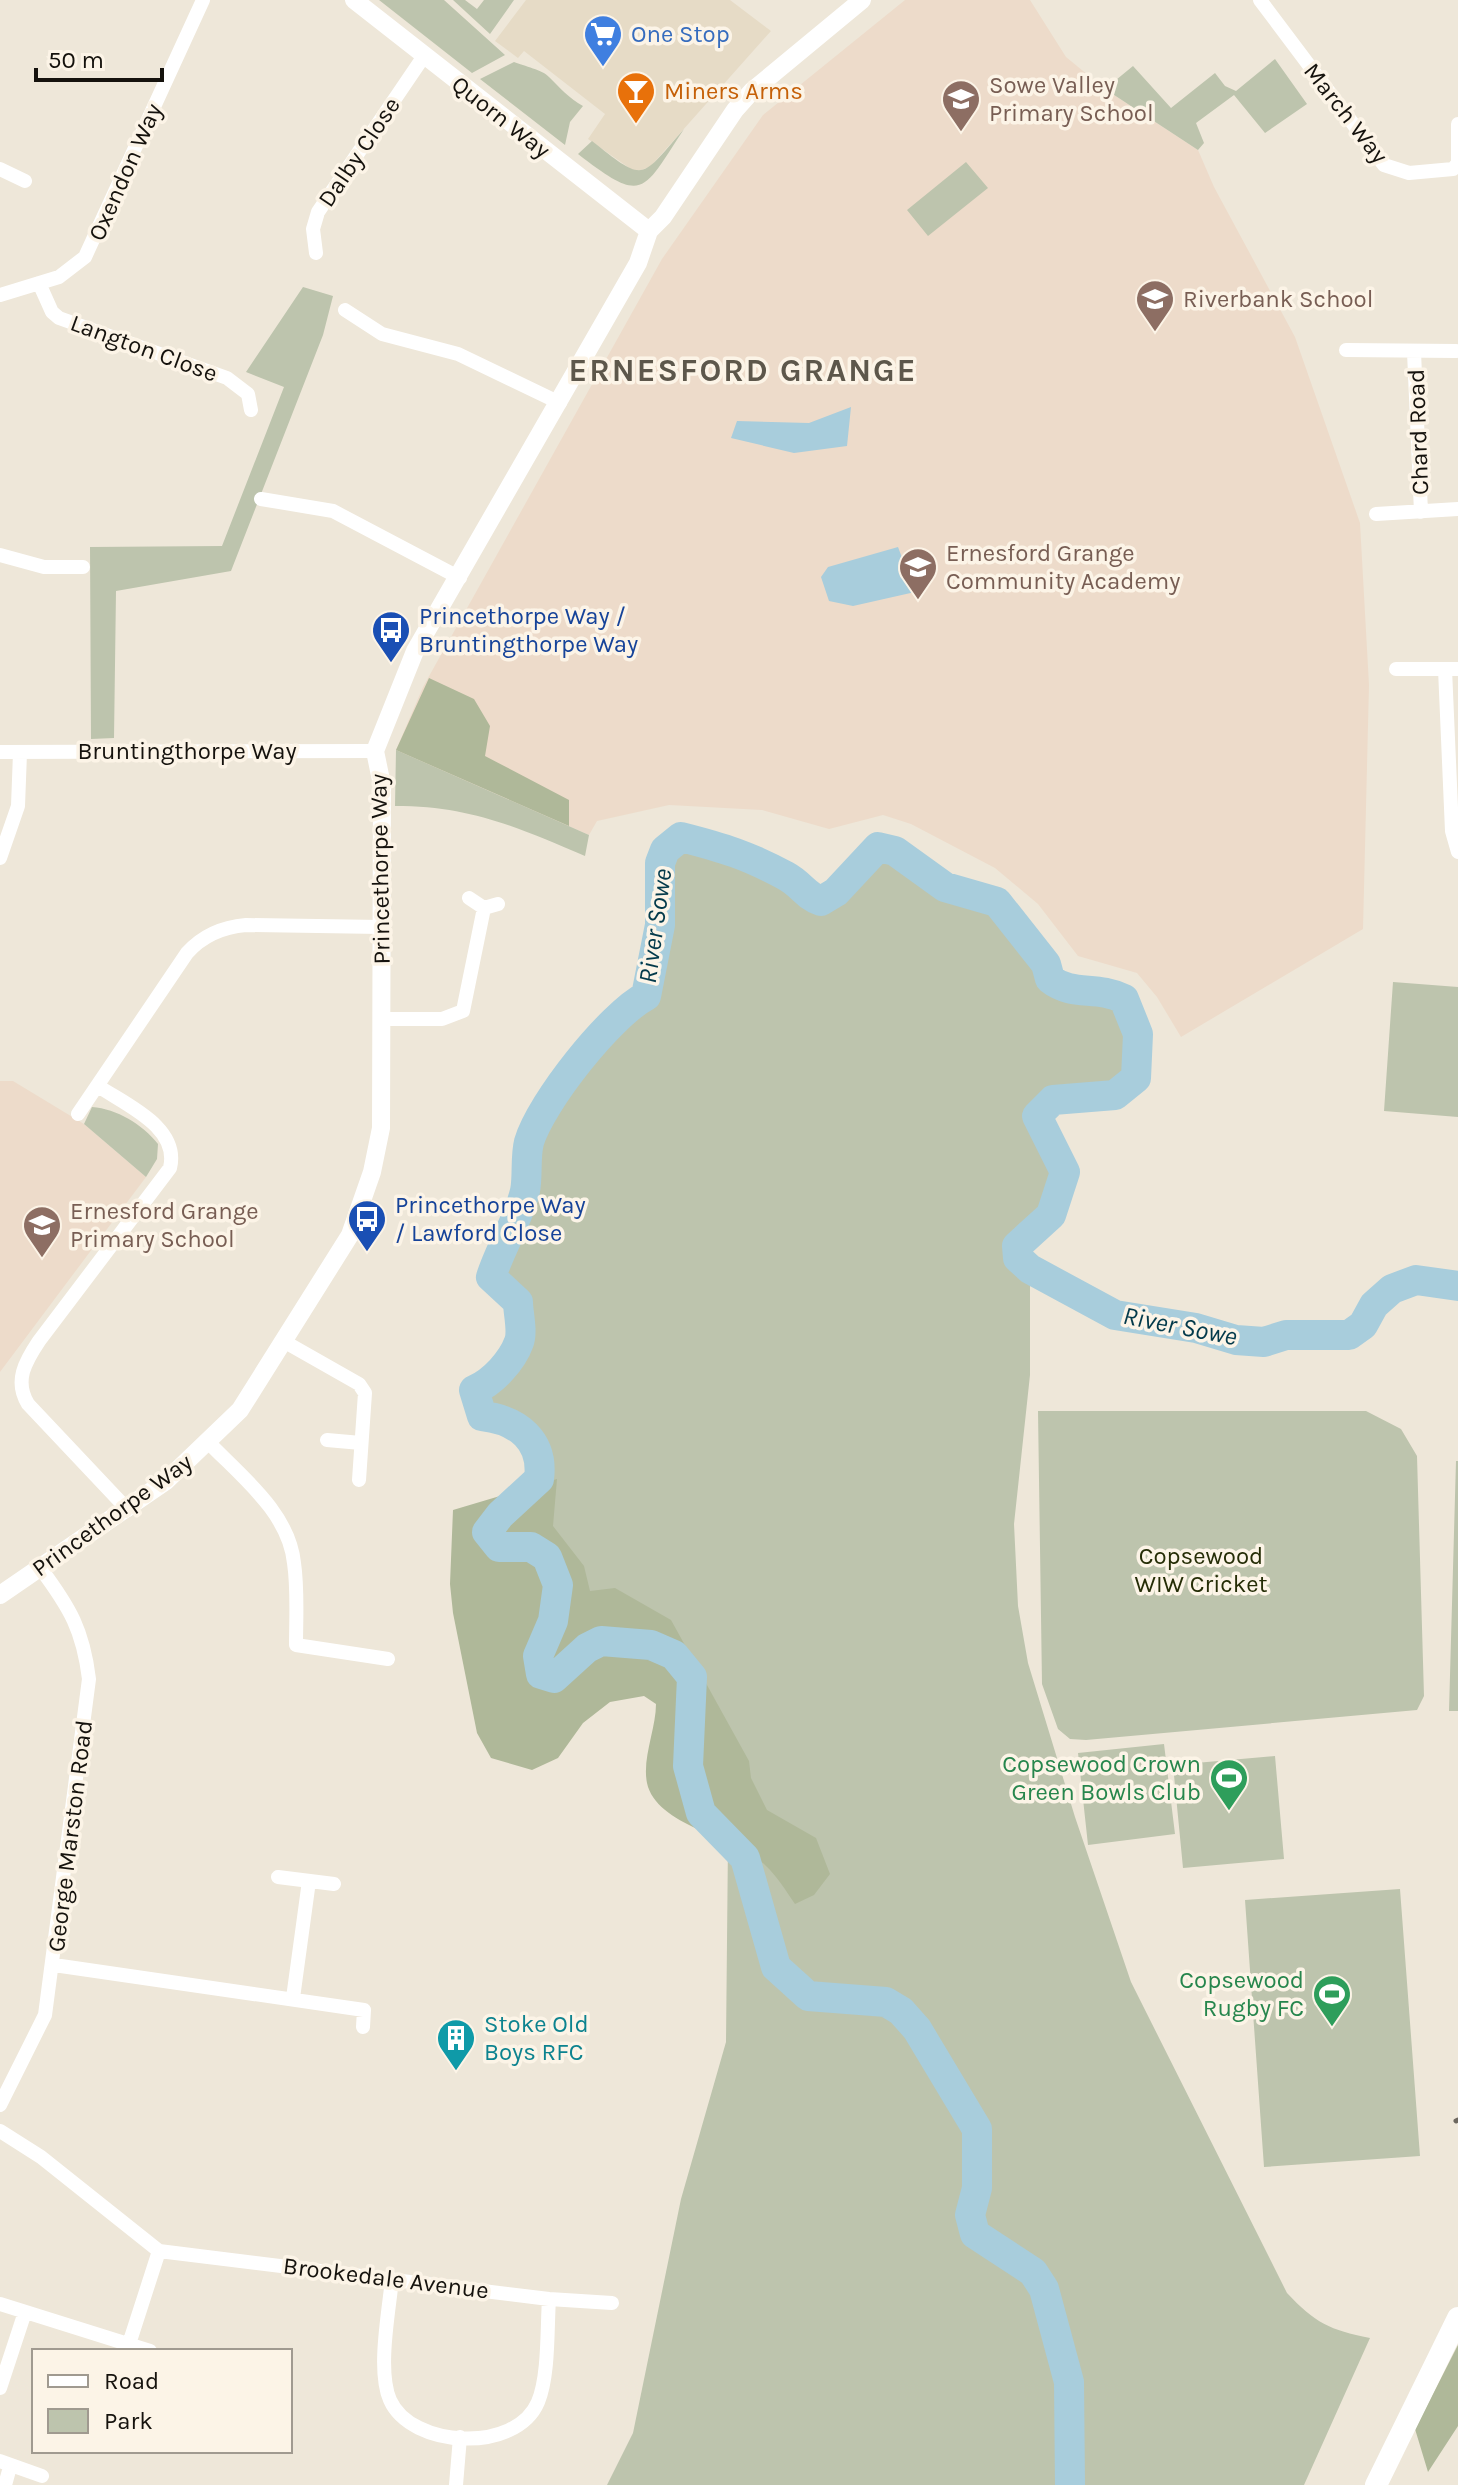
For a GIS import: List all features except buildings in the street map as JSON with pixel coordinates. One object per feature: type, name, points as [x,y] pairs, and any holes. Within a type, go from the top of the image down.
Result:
[{"type":"main road","points":[[1376,2485],[1458,2318]]},
{"type":"street","name":"Oxendon Way","points":[[0,295],[70,271],[92,247],[203,0]]},
{"type":"street","name":"Quorn Way","points":[[354,0],[649,231]]},
{"type":"street","name":"Princethorpe Way","points":[[0,1595],[128,1510],[209,1443],[240,1410],[350,1235],[372,1172],[381,1128],[384,1019],[382,785],[375,751],[415,651],[460,578],[638,263],[649,231],[663,217],[692,170],[752,91],[862,0]]},
{"type":"street","name":"March Way","points":[[1260,0],[1384,165],[1409,173],[1453,169],[1458,162]]},
{"type":"street","name":"Dalby Close","points":[[316,253],[313,229],[318,212],[424,56]]},
{"type":"street","points":[[1458,124],[1458,162]]},
{"type":"street","points":[[0,169],[25,181]]},
{"type":"street","name":"Langton Close","points":[[39,283],[50,308],[59,318],[227,378],[248,394],[251,410]]},
{"type":"street","points":[[345,310],[391,338],[458,354],[560,403]]},
{"type":"street","name":"Chard Road","points":[[1346,350],[1456,351]]},
{"type":"street","name":"Chard Road","points":[[1414,352],[1421,512]]},
{"type":"street","points":[[261,499],[333,511],[460,578]]},
{"type":"street","name":"Chard Road","points":[[1376,514],[1458,509]]},
{"type":"street","points":[[0,555],[44,567],[83,567]]},
{"type":"street","points":[[1396,669],[1451,669],[1452,831],[1458,852]]},
{"type":"street","name":"Bruntingthorpe Way","points":[[0,752],[375,751]]},
{"type":"street","points":[[0,858],[18,806],[20,753]]},
{"type":"street","points":[[384,1019],[451,1019],[463,1011],[491,906],[469,898]]},
{"type":"street","points":[[78,1114],[182,959],[204,938],[228,927],[246,925],[381,927]]},
{"type":"street","points":[[98,1086],[164,1133],[172,1153],[170,1168],[39,1341],[22,1372],[20,1388],[30,1407],[128,1510]]},
{"type":"street","points":[[285,1342],[359,1384],[365,1393],[359,1480]]},
{"type":"street","points":[[327,1440],[361,1443]]},
{"type":"street","points":[[209,1443],[259,1494],[287,1535],[294,1562],[296,1645],[388,1659]]},
{"type":"street","name":"George Marston Road","points":[[0,2105],[45,2015],[54,1965],[89,1679],[80,1630],[70,1607],[41,1569]]},
{"type":"street","points":[[278,1877],[334,1884]]},
{"type":"street","points":[[293,1998],[309,1881]]},
{"type":"street","points":[[54,1965],[364,2010],[363,2027]]},
{"type":"street","points":[[0,2131],[41,2157],[159,2251],[129,2344]]},
{"type":"street","name":"Brookedale Avenue","points":[[159,2251],[549,2299],[612,2303]]},
{"type":"street","points":[[392,2279],[385,2382],[390,2402],[417,2427],[460,2437],[501,2437],[529,2417],[540,2393],[549,2299]]},
{"type":"street","points":[[0,2304],[144,2349]]},
{"type":"street","points":[[0,2388],[25,2312]]},
{"type":"street","points":[[456,2485],[460,2437]]},
{"type":"street","points":[[5,2485],[5,2464],[42,2476]]},
{"type":"shaded area","points":[[526,0],[730,0],[771,31],[650,167],[635,172],[588,139],[605,114],[524,51],[518,58],[495,41]]},
{"type":"shaded area","name":"Ernesford Grange Community Academy","points":[[905,0],[1030,0],[1066,57],[1105,89],[1198,150],[1214,187],[1295,337],[1360,523],[1369,685],[1363,929],[1181,1037],[1157,997],[1137,973],[1078,956],[1038,904],[995,868],[911,824],[883,815],[829,829],[762,810],[669,805],[597,821],[589,835],[396,750],[423,687],[662,259],[763,115]]},
{"type":"shaded area","name":"Ernesford Grange Primary School","points":[[0,1081],[13,1081],[84,1124],[146,1177],[0,1372]]},
{"type":"green space","points":[[379,0],[444,0],[505,55],[472,73]]},
{"type":"green space","points":[[453,0],[465,0],[477,9],[484,0],[514,0],[490,34]]},
{"type":"green space","points":[[1275,59],[1307,104],[1265,133],[1234,95],[1196,123],[1204,143],[1198,150],[1105,89],[1133,66],[1171,108],[1215,73],[1225,86],[1236,91]]},
{"type":"green space","points":[[514,62],[546,75],[583,106],[570,122],[565,145],[480,79]]},
{"type":"green space","points":[[684,129],[659,167],[640,185],[616,181],[578,154],[592,141],[623,164],[642,170],[659,158]]},
{"type":"green space","points":[[966,162],[988,188],[928,236],[907,210]]},
{"type":"green space","points":[[303,287],[333,296],[323,335],[231,571],[116,591],[114,738],[91,739],[90,547],[222,546],[284,387],[246,372]]},
{"type":"green space","points":[[429,678],[474,699],[490,726],[485,756],[569,800],[569,826],[396,750]]},
{"type":"green space","points":[[396,750],[589,835],[585,856],[493,820],[447,810],[395,806]]},
{"type":"green space","points":[[681,837],[759,863],[786,876],[821,901],[836,892],[878,847],[895,851],[943,885],[997,902],[1046,964],[1050,979],[1067,988],[1104,992],[1124,999],[1138,1034],[1136,1078],[1115,1095],[1053,1100],[1037,1116],[1065,1172],[1051,1215],[1017,1246],[1018,1258],[1030,1269],[1030,1375],[1014,1524],[1018,1606],[1028,1663],[1075,1817],[1131,1982],[1287,2293],[1324,2324],[1370,2338],[1304,2485],[607,2485],[633,2433],[681,2199],[726,2042],[728,1841],[701,1813],[691,1678],[601,1641],[520,1498],[539,1479],[543,1467],[536,1445],[516,1428],[482,1416],[474,1390],[501,1370],[520,1338],[518,1302],[491,1277],[525,1190],[529,1142],[547,1105],[578,1061],[614,1021],[646,996],[660,925],[660,863],[665,850]]},
{"type":"green space","points":[[1393,982],[1458,987],[1458,1117],[1384,1111]]},
{"type":"green space","points":[[92,1107],[128,1119],[158,1144],[157,1159],[146,1177],[84,1124]]},
{"type":"green space","name":"Copsewood WIW Cricket","points":[[1038,1411],[1366,1411],[1401,1429],[1417,1456],[1424,1696],[1417,1710],[1070,1739],[1058,1729],[1042,1684]]},
{"type":"green space","points":[[1456,1461],[1458,1711],[1449,1711]]},
{"type":"green space","points":[[557,1479],[553,1526],[584,1566],[590,1591],[615,1588],[671,1620],[749,1761],[751,1778],[767,1810],[816,1838],[830,1874],[814,1895],[795,1904],[773,1874],[752,1855],[698,1830],[665,1810],[653,1798],[646,1773],[656,1704],[644,1696],[610,1702],[583,1723],[558,1758],[532,1770],[491,1758],[477,1733],[453,1613],[450,1584],[453,1510]]},
{"type":"green space","points":[[1164,1744],[1175,1834],[1088,1845],[1078,1753]]},
{"type":"green space","name":"Copsewood Crown Green Bowls Club","points":[[1275,1756],[1284,1859],[1183,1868],[1173,1765]]},
{"type":"green space","name":"Copsewood Rugby FC","points":[[1400,1889],[1420,2156],[1264,2167],[1245,1900]]},
{"type":"green space","points":[[1458,2345],[1458,2426],[1428,2472],[1415,2429]]},
{"type":"water","points":[[851,407],[847,446],[794,453],[731,438],[737,421],[809,423]]},
{"type":"water","points":[[898,547],[915,592],[853,606],[829,601],[821,577],[828,567]]},
{"type":"waterway","name":"River Sowe","points":[[1070,2485],[1069,2382],[1044,2289],[1033,2272],[975,2234],[970,2215],[977,2188],[977,2129],[917,2029],[901,2011],[886,2002],[808,1996],[776,1967],[745,1858],[701,1813],[688,1766],[692,1677],[674,1655],[651,1645],[601,1641],[587,1648],[554,1678],[541,1674],[538,1656],[553,1621],[558,1585],[547,1557],[531,1547],[499,1547],[487,1532],[500,1515],[539,1479],[537,1454],[533,1443],[517,1428],[507,1422],[482,1416],[474,1390],[501,1370],[520,1338],[518,1302],[491,1277],[522,1201],[529,1142],[547,1105],[578,1061],[614,1021],[646,996],[660,925],[660,863],[665,850],[681,837],[723,849],[786,876],[821,901],[836,892],[878,847],[895,851],[945,887],[997,902],[1046,964],[1050,979],[1067,988],[1104,992],[1124,999],[1138,1034],[1136,1078],[1115,1095],[1053,1100],[1037,1116],[1065,1172],[1051,1215],[1017,1246],[1018,1258],[1030,1269],[1115,1315],[1196,1328],[1236,1340],[1264,1342],[1286,1335],[1349,1335],[1363,1325],[1374,1305],[1392,1289],[1416,1280],[1458,1286]]},
{"type":"place","name":"One Stop","points":[[603,68]]},
{"type":"place","name":"Miners Arms","points":[[636,125]]},
{"type":"place","name":"Sowe Valley Primary School","points":[[961,133]]},
{"type":"place","name":"Riverbank School","points":[[1155,333]]},
{"type":"place","name":"Ernesford Grange Community Academy","points":[[918,601]]},
{"type":"place","name":"Princethorpe Way / Bruntingthorpe Way","points":[[391,664]]},
{"type":"place","name":"Princethorpe Way / Lawford Close","points":[[367,1253]]},
{"type":"place","name":"Ernesford Grange Primary School","points":[[42,1259]]},
{"type":"place","name":"Copsewood Crown Green Bowls Club","points":[[1229,1812]]},
{"type":"place","name":"Copsewood Rugby FC","points":[[1332,2028]]},
{"type":"place","name":"Stoke Old Boys RFC","points":[[456,2072]]},
{"type":"district","name":"ERNESFORD GRANGE","points":[[743,370]]}]
